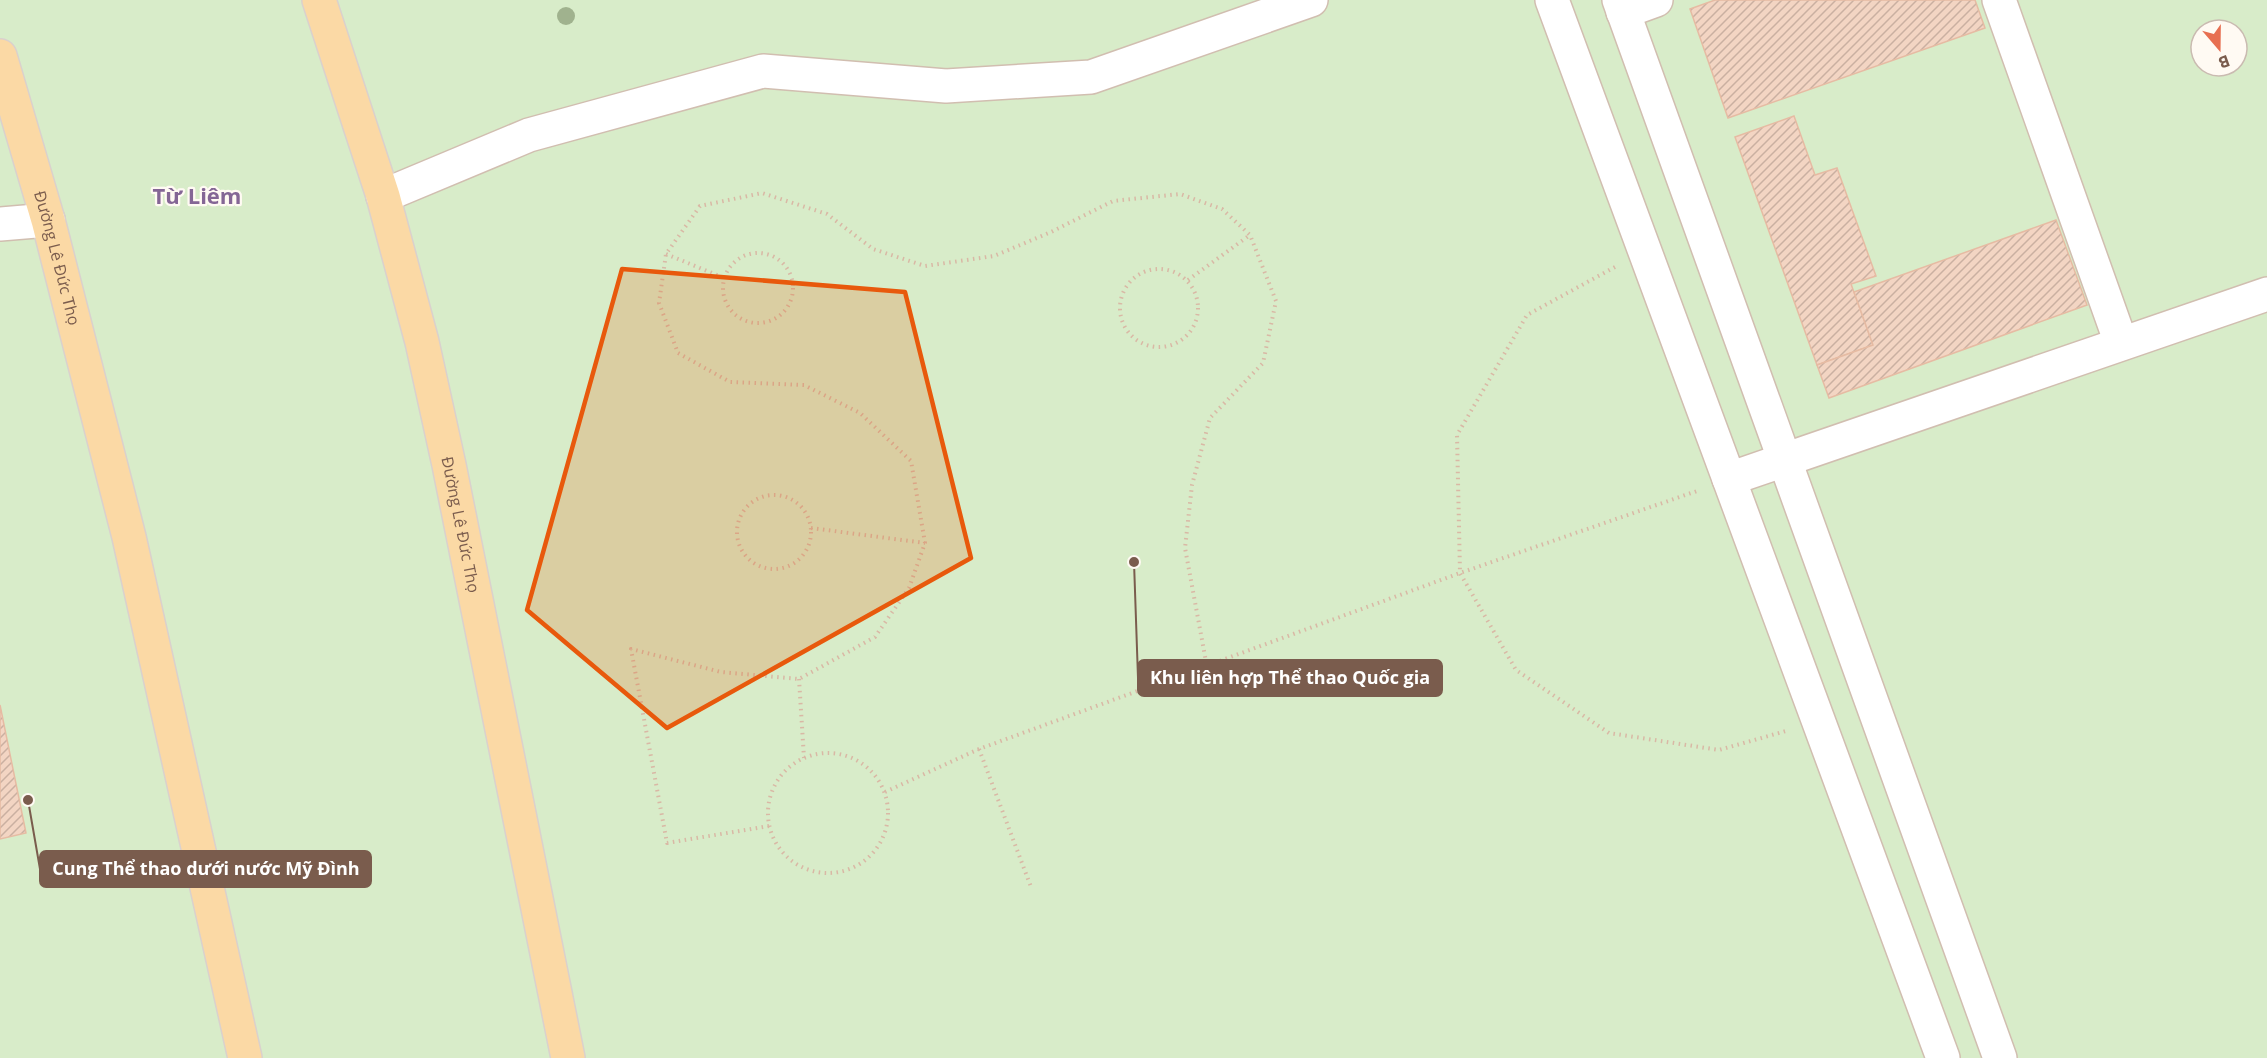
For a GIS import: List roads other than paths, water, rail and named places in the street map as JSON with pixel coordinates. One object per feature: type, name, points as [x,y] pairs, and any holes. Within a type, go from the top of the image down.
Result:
[{"type":"main road","name":"Đường Lê Đức Thọ","points":[[319,0],[383,196],[422,342],[568,1058]]},
{"type":"main road","name":"Đường Lê Đức Thọ","points":[[0,56],[48,220],[129,537],[245,1058]]},
{"type":"street","points":[[383,196],[529,135],[763,71],[946,86],[1091,77],[1311,0]]},
{"type":"street","points":[[1552,0],[1943,1058]]},
{"type":"street","points":[[1656,0],[1621,6],[2000,1058]]},
{"type":"street","points":[[1999,0],[2121,344]]},
{"type":"street","points":[[0,224],[48,220]]},
{"type":"street","points":[[1729,479],[2267,294]]},
{"type":"place","name":"Khu liên hợp Thể thao Quốc gia","points":[[1134,562]]},
{"type":"place","name":"Cung Thể thao dưới nước Mỹ Đình","points":[[28,800]]},
{"type":"district","name":"Từ Liêm","points":[[197,195]]}]
